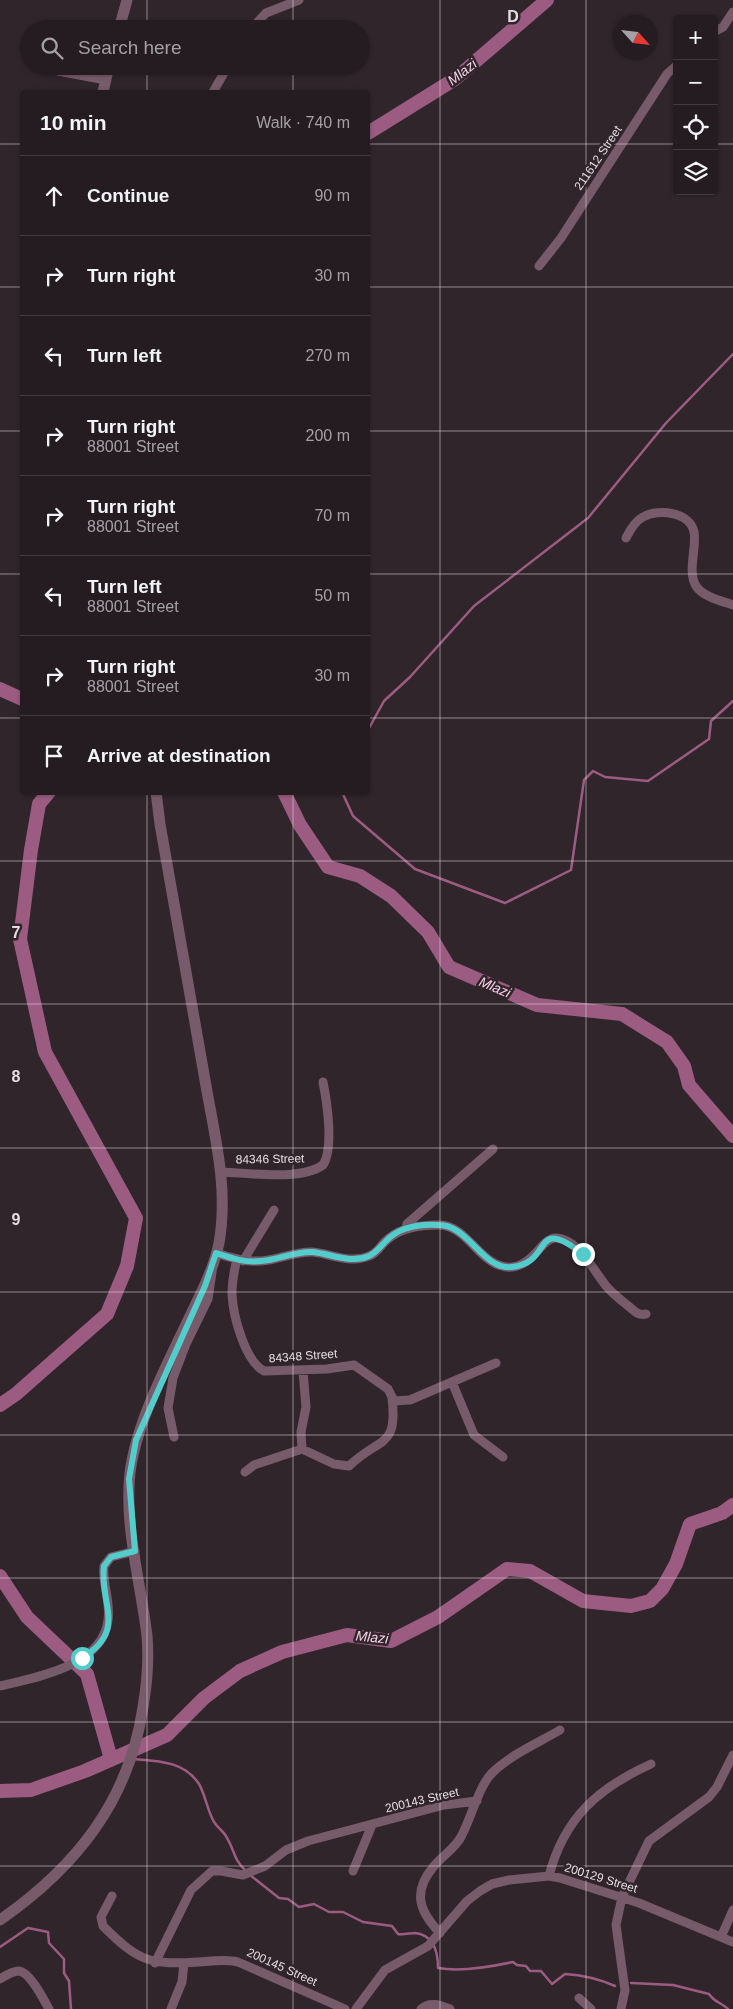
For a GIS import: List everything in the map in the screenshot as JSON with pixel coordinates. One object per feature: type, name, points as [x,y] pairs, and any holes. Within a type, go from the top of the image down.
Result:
[{"type":"street","points":[[121,20],[126,0]]},
{"type":"street","points":[[259,20],[266,13],[299,0]]},
{"type":"street","points":[[718,30],[723,27],[733,12]]},
{"type":"street","name":"211612 Street","points":[[539,266],[553,250],[667,74],[673,69]]},
{"type":"street","points":[[79,75],[106,80]]},
{"type":"street","points":[[104,90],[107,75]]},
{"type":"street","points":[[215,90],[223,75]]},
{"type":"street","points":[[626,538],[640,518],[652,513],[676,515],[685,518],[691,523],[694,533],[693,573],[696,586],[702,592],[733,605]]},
{"type":"street","points":[[156,795],[222,1172],[222,1215],[208,1299],[188,1339],[172,1378],[168,1408],[174,1437]]},
{"type":"street","name":"84346 Street","points":[[222,1172],[285,1174],[312,1171],[323,1165],[328,1154],[329,1140],[323,1082]]},
{"type":"street","points":[[406,1229],[407,1224],[493,1149]]},
{"type":"street","points":[[236,1259],[274,1210]]},
{"type":"street","points":[[215,1258],[262,1261],[304,1252],[359,1259],[368,1257],[377,1251],[387,1240],[406,1229],[429,1225],[454,1228],[479,1251],[505,1267],[522,1265],[533,1258],[549,1239],[564,1240],[589,1260],[615,1295],[636,1313],[646,1314]]},
{"type":"street","points":[[0,1920],[50,1881],[92,1835],[115,1797],[131,1759],[142,1712],[148,1667],[147,1642],[137,1582],[129,1479],[136,1440],[215,1258]]},
{"type":"street","name":"84348 Street","points":[[236,1259],[232,1282],[233,1301],[249,1357],[257,1367],[264,1371],[303,1371],[354,1365],[388,1389],[392,1398]]},
{"type":"street","points":[[392,1398],[397,1402],[410,1400],[496,1363]]},
{"type":"street","points":[[302,1449],[302,1422],[306,1407],[303,1371]]},
{"type":"street","points":[[452,1382],[474,1435],[503,1457]]},
{"type":"street","points":[[245,1472],[254,1465],[302,1449],[334,1464],[349,1466],[391,1433],[394,1419],[392,1398]]},
{"type":"street","points":[[0,1686],[52,1674],[82,1658],[102,1640],[108,1625],[109,1612],[104,1566],[111,1557],[135,1551]]},
{"type":"street","points":[[438,1935],[420,1906],[422,1888],[434,1866],[460,1839],[490,1775],[560,1730]]},
{"type":"street","points":[[621,2009],[626,1990],[616,1924],[622,1897],[649,1841],[709,1797],[717,1787],[733,1755]]},
{"type":"street","points":[[549,1876],[560,1843],[584,1807],[619,1779],[651,1764]]},
{"type":"street","name":"200143 Street","points":[[154,1963],[191,1890],[212,1871],[243,1875],[265,1866],[296,1845],[353,1828],[372,1825],[444,1805],[477,1801]]},
{"type":"street","name":"200143 Street","points":[[353,1871],[372,1825]]},
{"type":"street","name":"200129 Street","points":[[356,2009],[385,1970],[428,1946],[467,1901],[492,1884],[518,1879],[549,1876],[622,1897],[733,1942]]},
{"type":"street","points":[[112,1896],[101,1917],[103,1926],[141,1957],[154,1963]]},
{"type":"street","points":[[721,1937],[733,1910]]},
{"type":"street","name":"200145 Street","points":[[154,1963],[226,1960],[238,1962],[345,2009]]},
{"type":"street","points":[[171,2009],[182,1982],[184,1963]]},
{"type":"street","points":[[0,1979],[16,1971],[23,1972],[28,1976],[49,2009]]},
{"type":"street","points":[[579,1998],[591,2009]]},
{"type":"street","points":[[421,2009],[427,2005],[434,2004],[450,2009]]},
{"type":"waterway","name":"Mlazi","points":[[370,132],[455,79],[547,0]]},
{"type":"waterway","points":[[370,726],[384,701],[410,677],[474,606],[588,518],[666,423],[733,354]]},
{"type":"waterway","points":[[0,689],[20,698]]},
{"type":"waterway","points":[[343,795],[353,816],[415,869],[505,903],[571,870],[584,780],[593,771],[605,777],[648,781],[709,739],[711,721],[733,701]]},
{"type":"waterway","points":[[0,1405],[16,1394],[107,1314],[127,1266],[136,1218],[45,1052],[20,939],[31,850],[39,804],[46,795]]},
{"type":"waterway","name":"Mlazi","points":[[285,795],[300,825],[328,867],[360,876],[391,896],[428,932],[449,967],[537,1005],[622,1014],[667,1042],[684,1066],[689,1085],[733,1136]]},
{"type":"waterway","name":"Mlazi","points":[[0,1791],[31,1790],[85,1771],[167,1735],[204,1698],[240,1671],[282,1652],[347,1635],[391,1641],[438,1617],[507,1569],[530,1571],[583,1601],[631,1606],[650,1601],[662,1589],[676,1564],[690,1524],[722,1513],[733,1505]]},
{"type":"waterway","points":[[0,1576],[27,1617],[87,1674],[111,1759]]},
{"type":"waterway","name":"Mlazi","points":[[115,1758],[125,1758]]},
{"type":"waterway","points":[[133,1759],[170,1764],[193,1776],[201,1788],[214,1822],[226,1836],[236,1859],[246,1871]]},
{"type":"waterway","points":[[250,1875],[279,1898],[288,1899],[299,1907],[314,1904],[329,1912],[343,1912],[363,1922],[392,1926],[398,1934],[421,1934],[427,1937],[434,1946],[438,1968],[465,1969],[513,1962],[517,1965],[526,1966],[530,1971],[541,1971],[552,1984],[565,1974],[578,1975],[615,1986]]},
{"type":"waterway","points":[[0,1947],[28,1928],[48,1932],[49,1943],[64,1959],[64,1973],[69,1981],[71,2009]]},
{"type":"waterway","points":[[631,1983],[673,1985],[709,1994],[728,2009]]},
{"type":"route","points":[[82,1658],[99,1644],[108,1625],[109,1612],[103,1573],[104,1566],[111,1557],[124,1552],[135,1551],[129,1479],[136,1440],[185,1326],[205,1286],[216,1253],[243,1261],[262,1261],[304,1252],[359,1259],[368,1257],[377,1251],[398,1232],[417,1226],[440,1225],[454,1228],[479,1251],[494,1262],[505,1267],[522,1265],[533,1258],[547,1240],[552,1238],[564,1240],[583,1254]]}]
